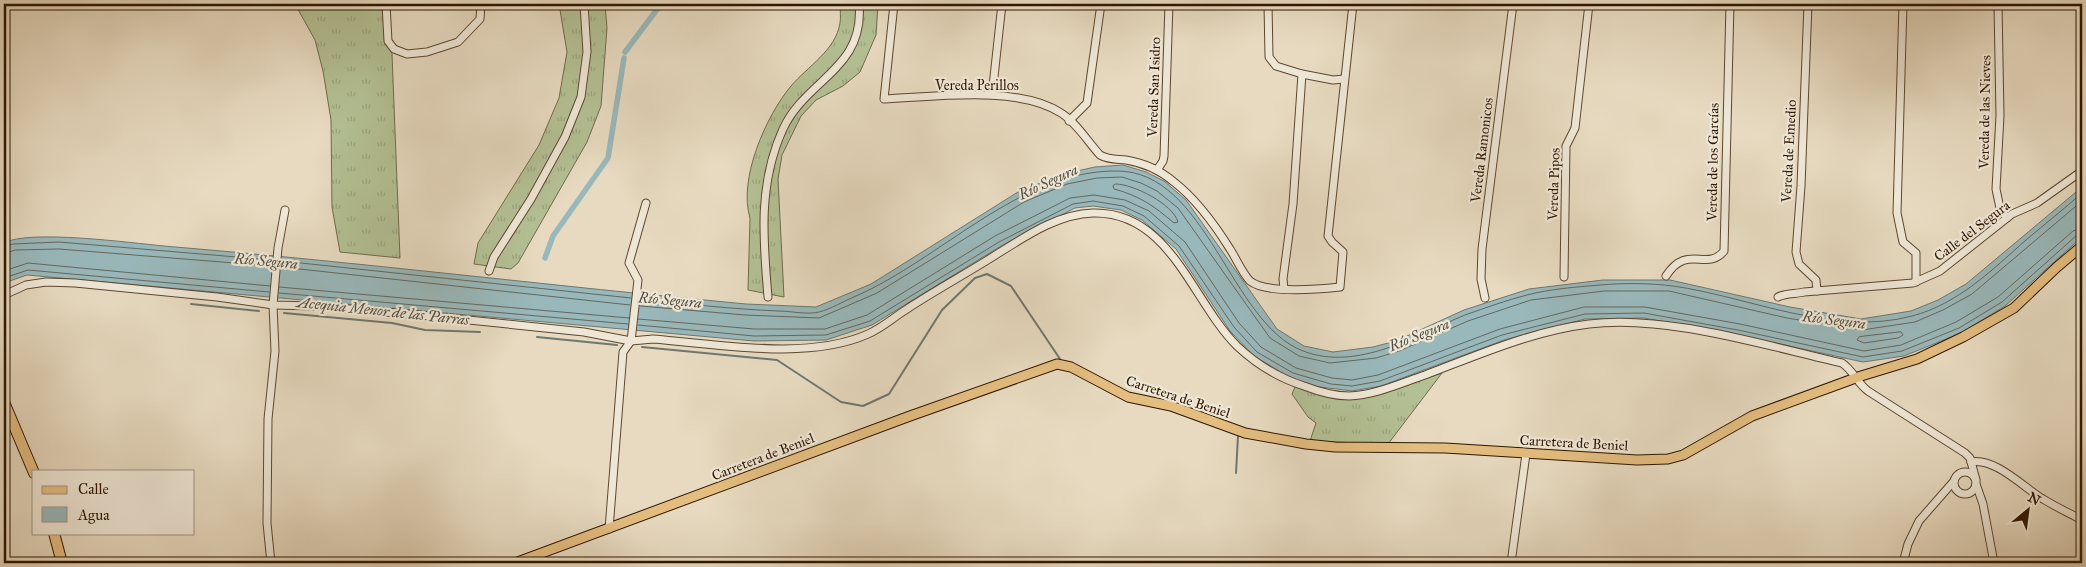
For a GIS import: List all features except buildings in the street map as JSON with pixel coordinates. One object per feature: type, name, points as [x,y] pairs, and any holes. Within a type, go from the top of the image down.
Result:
[{"type":"highway","points":[[4,402],[33,470]]},
{"type":"highway","points":[[54,534],[62,563]]},
{"type":"main road","name":"Carretera de Beniel","points":[[515,563],[910,416],[1057,364],[1071,367],[1128,397],[1171,406],[1255,436],[1324,446],[1445,448],[1636,460],[1674,458],[1683,455],[1752,416],[1855,378],[1917,359],[2000,318],[2082,246]]},
{"type":"street","points":[[386,4],[388,40],[394,49],[407,54],[426,52],[458,42],[480,20],[481,4]]},
{"type":"street","points":[[489,270],[494,257],[531,199],[565,137],[581,97],[588,52],[584,4]]},
{"type":"street","points":[[768,298],[763,235],[766,186],[772,155],[784,126],[794,111],[812,90],[843,61],[858,35],[859,4]]},
{"type":"street","name":"Vereda Perillos","points":[[894,4],[884,99],[992,95],[1025,98],[1046,104],[1063,114],[1100,155],[1108,159],[1124,160],[1157,170],[1173,181],[1193,201],[1224,240],[1251,281],[1266,287],[1284,289]]},
{"type":"street","points":[[992,95],[1002,4]]},
{"type":"street","points":[[1070,121],[1087,103],[1102,4]]},
{"type":"street","name":"Vereda San Isidro","points":[[1157,170],[1161,167],[1164,156],[1169,4]]},
{"type":"street","points":[[1268,4],[1268,57],[1276,66],[1302,74],[1333,80],[1344,79]]},
{"type":"street","points":[[1302,74],[1293,204],[1283,279],[1284,289],[1340,287],[1343,252],[1328,236],[1353,4]]},
{"type":"street","name":"Vereda Ramonicos","points":[[1486,298],[1480,279],[1482,249],[1513,4]]},
{"type":"street","name":"Vereda Pipos","points":[[1564,277],[1566,146],[1575,128],[1589,4]]},
{"type":"street","name":"Vereda de los Garcías","points":[[1666,276],[1674,265],[1684,258],[1712,260],[1720,256],[1724,251],[1730,4]]},
{"type":"street","name":"Vereda de Emedio","points":[[1808,4],[1801,186],[1796,252],[1799,264],[1816,280],[1817,291]]},
{"type":"street","points":[[1903,4],[1897,213],[1903,242],[1916,253],[1916,282]]},
{"type":"street","name":"Vereda de las Nieves","points":[[1998,4],[2000,116],[1996,189],[2000,208],[2007,218]]},
{"type":"street","name":"Calle del Segura","points":[[1778,297],[1783,294],[1791,295],[1817,291],[1880,287],[1916,282],[1940,271],[2012,214],[2037,203],[2082,171]]},
{"type":"street","points":[[609,528],[623,352],[631,341],[638,280],[630,264],[646,203]]},
{"type":"street","points":[[271,563],[267,523],[268,419],[275,351],[273,305],[278,248],[284,210]]},
{"type":"street","points":[[4,295],[26,285],[46,282],[217,297],[273,305],[314,306],[468,320],[584,332],[631,341],[653,339],[787,349],[834,345],[869,333],[1040,228],[1074,215],[1096,213],[1126,218],[1158,240],[1174,257],[1236,345],[1268,372],[1304,387],[1348,396],[1379,391],[1530,336],[1590,324],[1634,323],[1693,330],[1842,363],[1847,366],[1855,378],[1868,391],[1963,450],[1971,462],[1983,504],[1994,563]]},
{"type":"street","points":[[1511,563],[1526,454]]},
{"type":"street","points":[[1903,563],[1908,544],[1919,521],[1930,507],[1943,496],[1957,475],[1963,472],[1971,462],[1981,461],[1991,464],[2043,499],[2082,520]]},
{"type":"street","points":[[1943,496],[1973,490],[1979,465],[1991,464]]},
{"type":"street","points":[[1963,472],[1970,473],[1976,480]]},
{"type":"street","points":[[1954,482],[1956,488],[1983,504]]},
{"type":"green space","points":[[295,4],[332,4],[336,9],[343,4],[385,4],[392,54],[400,258],[340,252],[332,207],[331,120],[323,71],[315,40]]},
{"type":"green space","points":[[559,4],[605,4],[607,28],[601,106],[587,142],[518,263],[511,269],[474,264],[478,243],[539,145],[559,98],[567,52]]},
{"type":"green space","points":[[840,4],[878,4],[876,35],[860,72],[843,86],[816,100],[801,116],[782,155],[778,179],[784,297],[748,290],[750,218],[747,202],[751,167],[772,114],[791,86],[820,58],[833,42],[840,23]]},
{"type":"green space","points":[[1442,373],[1388,444],[1310,441],[1316,423],[1308,417],[1292,394],[1295,387],[1373,395]]},
{"type":"water","name":"Río Segura","points":[[1123,165],[1146,172],[1164,181],[1186,200],[1277,329],[1304,346],[1333,352],[1373,347],[1396,341],[1464,310],[1529,289],[1603,280],[1670,280],[1790,307],[1861,319],[1911,311],[1938,300],[1966,284],[2082,187],[2082,237],[2005,306],[1961,333],[1904,356],[1863,362],[1738,335],[1644,318],[1585,319],[1504,340],[1381,386],[1352,391],[1313,386],[1291,378],[1254,356],[1230,331],[1176,249],[1142,220],[1121,210],[1093,206],[1075,208],[1001,246],[872,325],[826,340],[754,341],[27,275],[4,283],[4,243],[16,239],[57,237],[309,259],[746,304],[816,307],[871,284],[1018,192],[1063,174],[1095,167]]},
{"type":"waterway","points":[[625,52],[661,4]]},
{"type":"waterway","points":[[545,258],[553,236],[608,158],[624,58]]},
{"type":"waterway","name":"Acequia Menor de las Parras","points":[[642,347],[777,360],[841,402],[863,406],[889,394],[942,310],[975,278],[987,274],[1011,286],[1060,359]]},
{"type":"waterway","name":"Acequia Menor de las Parras","points":[[191,304],[259,311]]},
{"type":"waterway","name":"Acequia Menor de las Parras","points":[[284,313],[392,323],[425,330],[480,332]]},
{"type":"waterway","name":"Acequia Menor de las Parras","points":[[537,337],[617,345]]},
{"type":"waterway","name":"Acequia Menor de las Parras","points":[[1236,473],[1238,436]]}]
